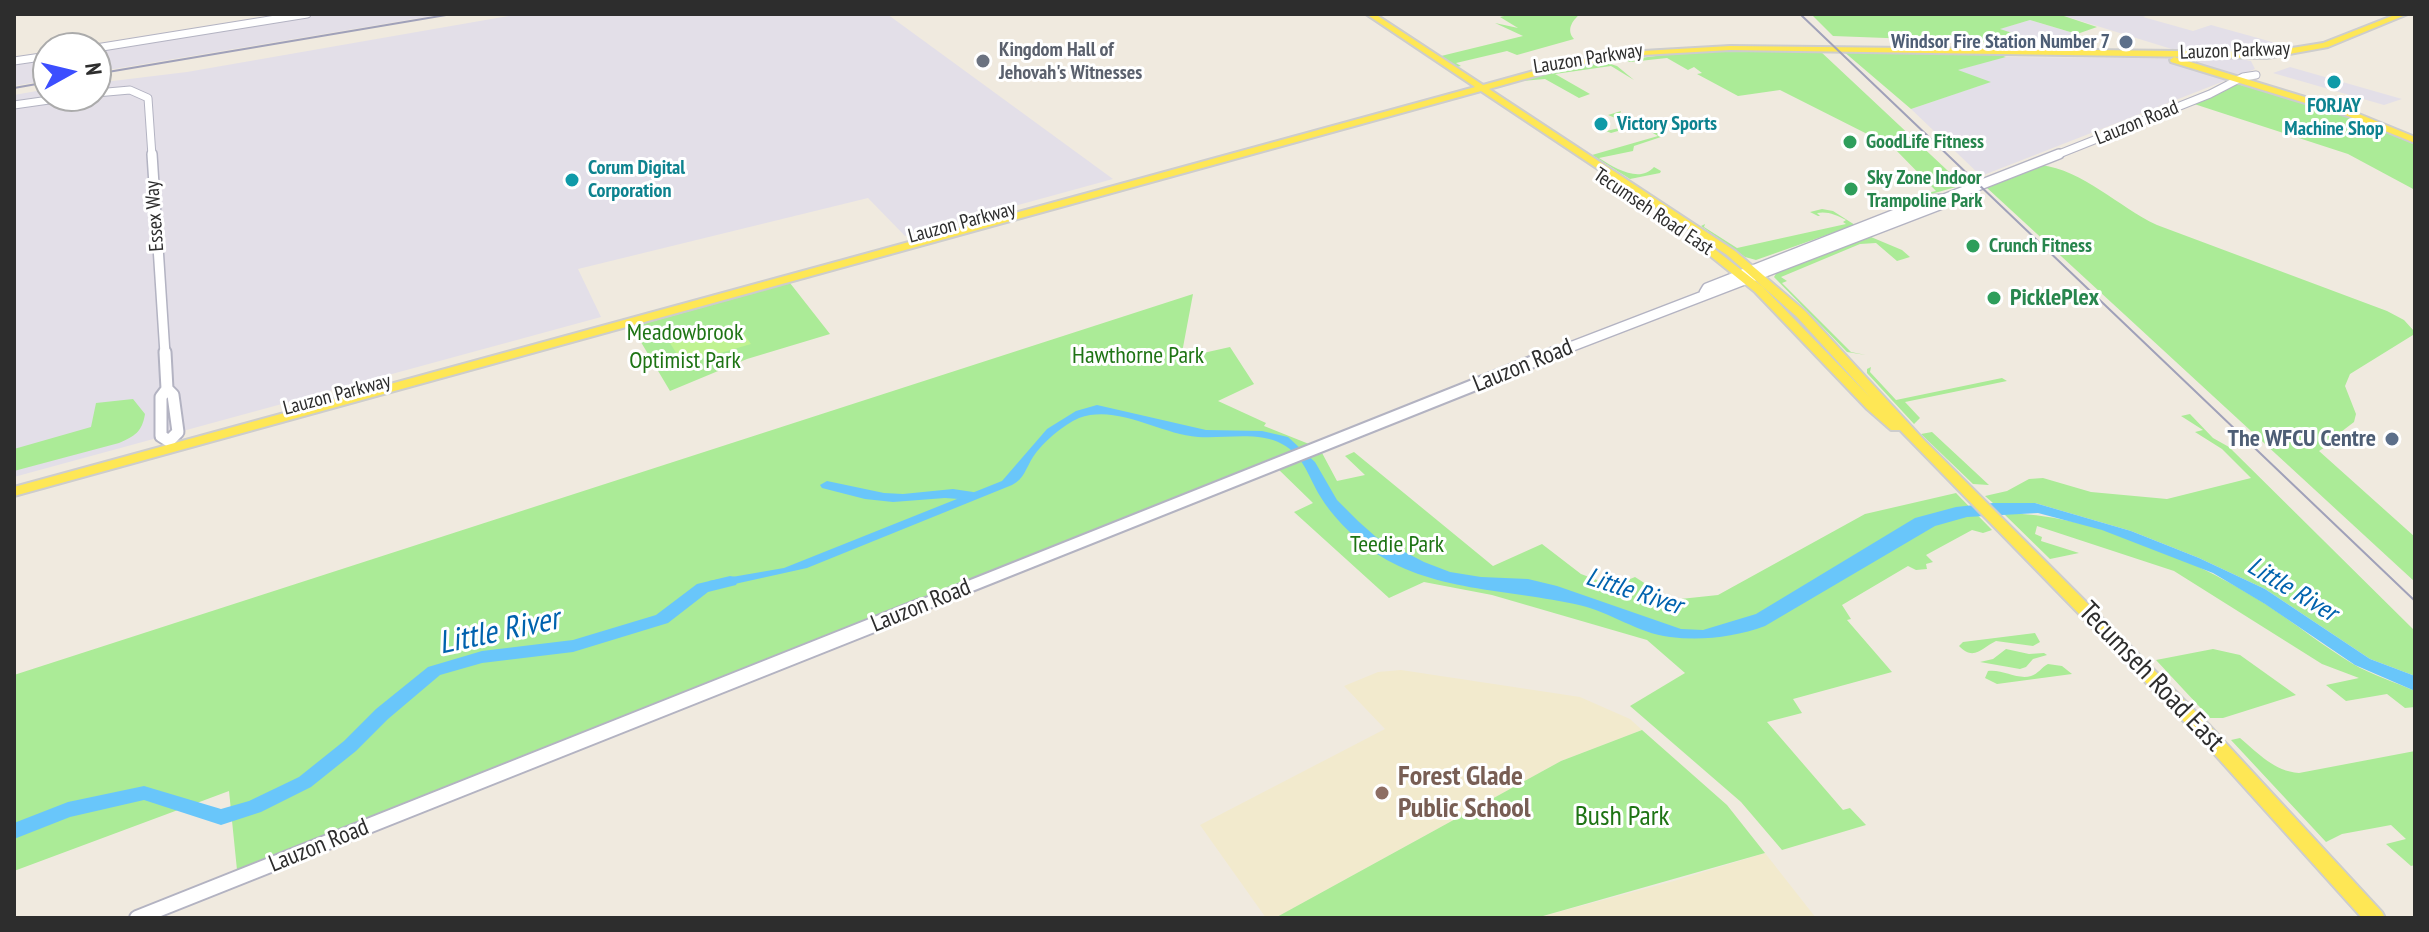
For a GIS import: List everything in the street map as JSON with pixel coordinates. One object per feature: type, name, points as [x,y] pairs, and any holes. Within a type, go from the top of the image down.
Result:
[{"type":"main road","name":"Tecumseh Road East","points":[[1359,14],[1473,87]]},
{"type":"main road","name":"Tecumseh Road East","points":[[1370,14],[1750,274],[1874,409],[1919,443],[2204,731],[2375,918]]},
{"type":"main road","points":[[2306,49],[2333,43],[2404,14]]},
{"type":"main road","name":"Lauzon Parkway","points":[[14,483],[1473,87],[1570,64],[1693,50],[1762,48],[2148,54],[2232,54],[2306,49]]},
{"type":"main road","name":"Lauzon Parkway","points":[[2148,54],[2285,54],[2306,49]]},
{"type":"main road","points":[[2148,54],[2238,81]]},
{"type":"main road","points":[[2148,54],[2351,114],[2415,140]]},
{"type":"main road","points":[[2259,74],[2262,61],[2285,54]]},
{"type":"main road","points":[[2203,69],[2189,59],[2207,56]]},
{"type":"main road","name":"Lauzon Parkway","points":[[14,492],[1473,87]]},
{"type":"street","points":[[112,45],[307,14]]},
{"type":"street","name":"Lauzon Road","points":[[137,918],[1704,293],[1714,293],[1750,274],[1942,204],[1944,199],[2259,74]]},
{"type":"street","name":"Essex Way","points":[[112,92],[142,92],[148,98],[167,389],[161,397],[161,436],[169,441]]},
{"type":"shaded area","points":[[312,14],[444,14],[112,69],[112,47]]},
{"type":"shaded area","points":[[520,14],[887,14],[1113,179],[905,236],[868,198],[578,269],[601,317],[14,477],[14,95],[32,92],[32,112],[112,112],[112,81],[187,72]]},
{"type":"shaded area","points":[[2058,14],[2150,14],[2143,17],[2193,31],[2211,25],[2283,45],[2284,48],[2175,50]]},
{"type":"shaded area","points":[[2030,20],[2077,34],[2046,44],[1999,29]]},
{"type":"shaded area","points":[[2006,57],[2241,59],[2251,61],[2255,69],[1981,176],[1911,109],[1990,82],[1956,70]]},
{"type":"shaded area","points":[[32,60],[32,83],[14,86],[14,63]]},
{"type":"shaded area","points":[[2290,67],[2402,99],[2384,105],[2273,73]]},
{"type":"shaded area","name":"Forest Glade Public School","points":[[1401,670],[1580,697],[1630,719],[1642,730],[1561,761],[1275,918],[1266,918],[1200,825],[1385,729],[1344,686],[1378,672]]},
{"type":"shaded area","points":[[1765,853],[1816,918],[1536,918],[1674,881]]},
{"type":"green space","points":[[1512,14],[1580,14],[1571,26],[1574,39],[1517,55],[1507,51],[1456,63],[1461,66],[1457,67],[1441,56],[1523,36],[1495,23],[1518,28],[1500,17]]},
{"type":"green space","points":[[1811,14],[2058,14],[2097,27],[2077,34],[2030,20],[2000,29],[2046,44],[1833,36]]},
{"type":"green space","points":[[1694,51],[1820,51],[1963,185],[1917,198],[1913,196],[1936,191],[1893,147],[1780,90],[1738,96],[1697,74],[1702,73],[1694,67],[1688,70],[1667,58],[1625,60]]},
{"type":"green space","points":[[1843,51],[1998,54],[2006,57],[1958,70],[1991,82],[1911,109]]},
{"type":"green space","points":[[1604,62],[1617,66],[1634,80],[1611,66],[1555,74],[1590,94],[1579,98],[1545,79],[1522,81],[1547,73]]},
{"type":"green space","points":[[2233,83],[2351,114],[2415,140],[2415,190],[2348,154],[2188,102]]},
{"type":"green space","points":[[1621,111],[1620,114],[1664,136],[1634,146],[1633,151],[1599,158],[1628,173],[1642,174],[1654,167],[1660,173],[1630,179],[1592,155],[1658,136],[1639,125],[1611,133],[1606,131],[1633,125],[1608,115]]},
{"type":"green space","points":[[2040,165],[2056,168],[2086,181],[2157,225],[2387,311],[2404,320],[2414,331],[2413,335],[2350,374],[2345,386],[2356,414],[2354,422],[2337,435],[2334,449],[2327,446],[2319,451],[2415,537],[2415,582],[1986,187]]},
{"type":"green space","points":[[1822,209],[1833,211],[1855,225],[1756,260],[1745,257],[1701,226],[1705,224],[1704,227],[1737,248],[1846,224],[1843,222],[1846,220],[1832,214],[1817,213],[1818,216],[1810,212]]},
{"type":"green space","points":[[1871,237],[1902,250],[1910,257],[1897,261],[1876,243],[1860,244],[1781,277],[1787,281],[1782,283],[1851,352],[1866,355],[1847,352],[1774,277],[1777,272]]},
{"type":"green space","name":"Meadowbrook Optimist Park","points":[[790,283],[830,334],[747,359],[670,391],[632,327]]},
{"type":"green space","name":"Hawthorne Park","points":[[1193,294],[1181,358],[1230,347],[1254,384],[1218,401],[1266,423],[1264,426],[1314,446],[237,870],[229,791],[14,871],[14,675]]},
{"type":"green space","points":[[737,324],[751,344],[683,364],[670,343]]},
{"type":"green space","points":[[1871,367],[1870,372],[1896,400],[2002,378],[2007,381],[1905,402],[1920,418],[1914,424],[1867,373]]},
{"type":"green space","points":[[133,399],[145,414],[140,429],[129,438],[14,471],[14,449],[91,427],[96,403]]},
{"type":"green space","points":[[2190,414],[2213,438],[2229,447],[2415,631],[2415,676],[2370,659],[2265,589],[2199,558],[2131,531],[2035,503],[1993,503],[1985,496],[2007,491],[2029,479],[2043,478],[2091,492],[2167,499],[2251,478],[2222,449],[2195,432],[2203,430],[2181,416]]},
{"type":"green space","points":[[1932,432],[1989,485],[1973,484],[1921,434]]},
{"type":"green space","name":"Teedie Park","points":[[1321,451],[1337,481],[1365,475],[1345,456],[1354,452],[1493,566],[1542,544],[1581,574],[1613,586],[1635,577],[1671,600],[1718,595],[1865,514],[1956,493],[1992,530],[1983,533],[1972,530],[1926,555],[1933,562],[1926,564],[1927,569],[1916,570],[1908,566],[1842,605],[1851,619],[1847,620],[1892,672],[1793,699],[1802,713],[1767,722],[1843,810],[1850,808],[1866,825],[1782,850],[1741,802],[1630,706],[1685,673],[1647,640],[1492,595],[1424,582],[1389,598],[1294,512],[1313,503],[1276,467]]},
{"type":"green space","points":[[2003,513],[2036,515],[2106,530],[2207,571],[2267,605],[2353,664],[2415,691],[2415,707],[2405,708],[2387,694],[2346,701],[2326,685],[2359,678],[2322,664],[2174,571],[2037,526],[2035,534],[2042,537],[2041,541],[2079,553],[2050,559]]},
{"type":"green space","points":[[2035,633],[2040,642],[2033,646],[1996,641],[1969,653],[1959,646],[1963,642]]},
{"type":"green space","points":[[2006,649],[2047,655],[2033,659],[2020,669],[1980,662],[1993,659]]},
{"type":"green space","points":[[2213,649],[2240,655],[2296,695],[2223,718],[2210,718],[2156,660]]},
{"type":"green space","points":[[2048,664],[2062,666],[2072,674],[1997,684],[1985,678],[1988,671],[2031,676]]},
{"type":"green space","name":"Bush Park","points":[[1642,730],[1727,805],[1765,853],[1536,918],[1275,918],[1561,761]]},
{"type":"green space","points":[[2240,738],[2274,765],[2299,773],[2415,751],[2415,865],[2411,866],[2386,844],[2406,839],[2391,825],[2342,834],[2326,842],[2231,740]]},
{"type":"water","points":[[1097,405],[1206,430],[1262,431],[1288,437],[1315,462],[1337,500],[1358,521],[1376,537],[1424,562],[1450,572],[1528,579],[1557,586],[1681,629],[1703,630],[1756,614],[1915,518],[1956,507],[2035,503],[2131,531],[2265,589],[2370,659],[2415,676],[2415,691],[2355,665],[2213,573],[2102,530],[2038,513],[1967,517],[1935,526],[1754,630],[1706,638],[1658,635],[1579,605],[1443,581],[1393,563],[1370,549],[1342,525],[1296,454],[1273,440],[1183,435],[1109,415],[1079,418],[1060,429],[1042,446],[1022,476],[1012,485],[807,568],[712,589],[709,581],[784,568],[1002,481],[1047,429],[1076,411]]},
{"type":"waterway","name":"Little River","points":[[827,485],[893,498],[945,494],[973,496]]},
{"type":"waterway","name":"Little River","points":[[14,831],[68,810],[144,793],[221,817],[254,807],[305,782],[434,671],[482,657],[573,646],[662,619],[703,588],[730,581]]},
{"type":"railway","points":[[112,71],[452,14]]},
{"type":"railway","points":[[1800,14],[2415,601]]},
{"type":"railway","points":[[14,88],[32,85]]},
{"type":"place","name":"Windsor Fire Station Number 7","points":[[2126,42]]},
{"type":"place","name":"Kingdom Hall of Jehovah's Witnesses","points":[[983,61]]},
{"type":"place","name":"FORJAY Machine Shop","points":[[2334,82]]},
{"type":"place","name":"Victory Sports","points":[[1601,124]]},
{"type":"place","name":"GoodLife Fitness","points":[[1850,142]]},
{"type":"place","name":"Corum Digital Corporation","points":[[572,180]]},
{"type":"place","name":"Sky Zone Indoor Trampoline Park","points":[[1851,189]]},
{"type":"place","name":"Crunch Fitness","points":[[1973,246]]},
{"type":"place","name":"PicklePlex","points":[[1994,298]]},
{"type":"place","name":"The WFCU Centre","points":[[2392,439]]},
{"type":"place","name":"Forest Glade Public School","points":[[1382,793]]}]
